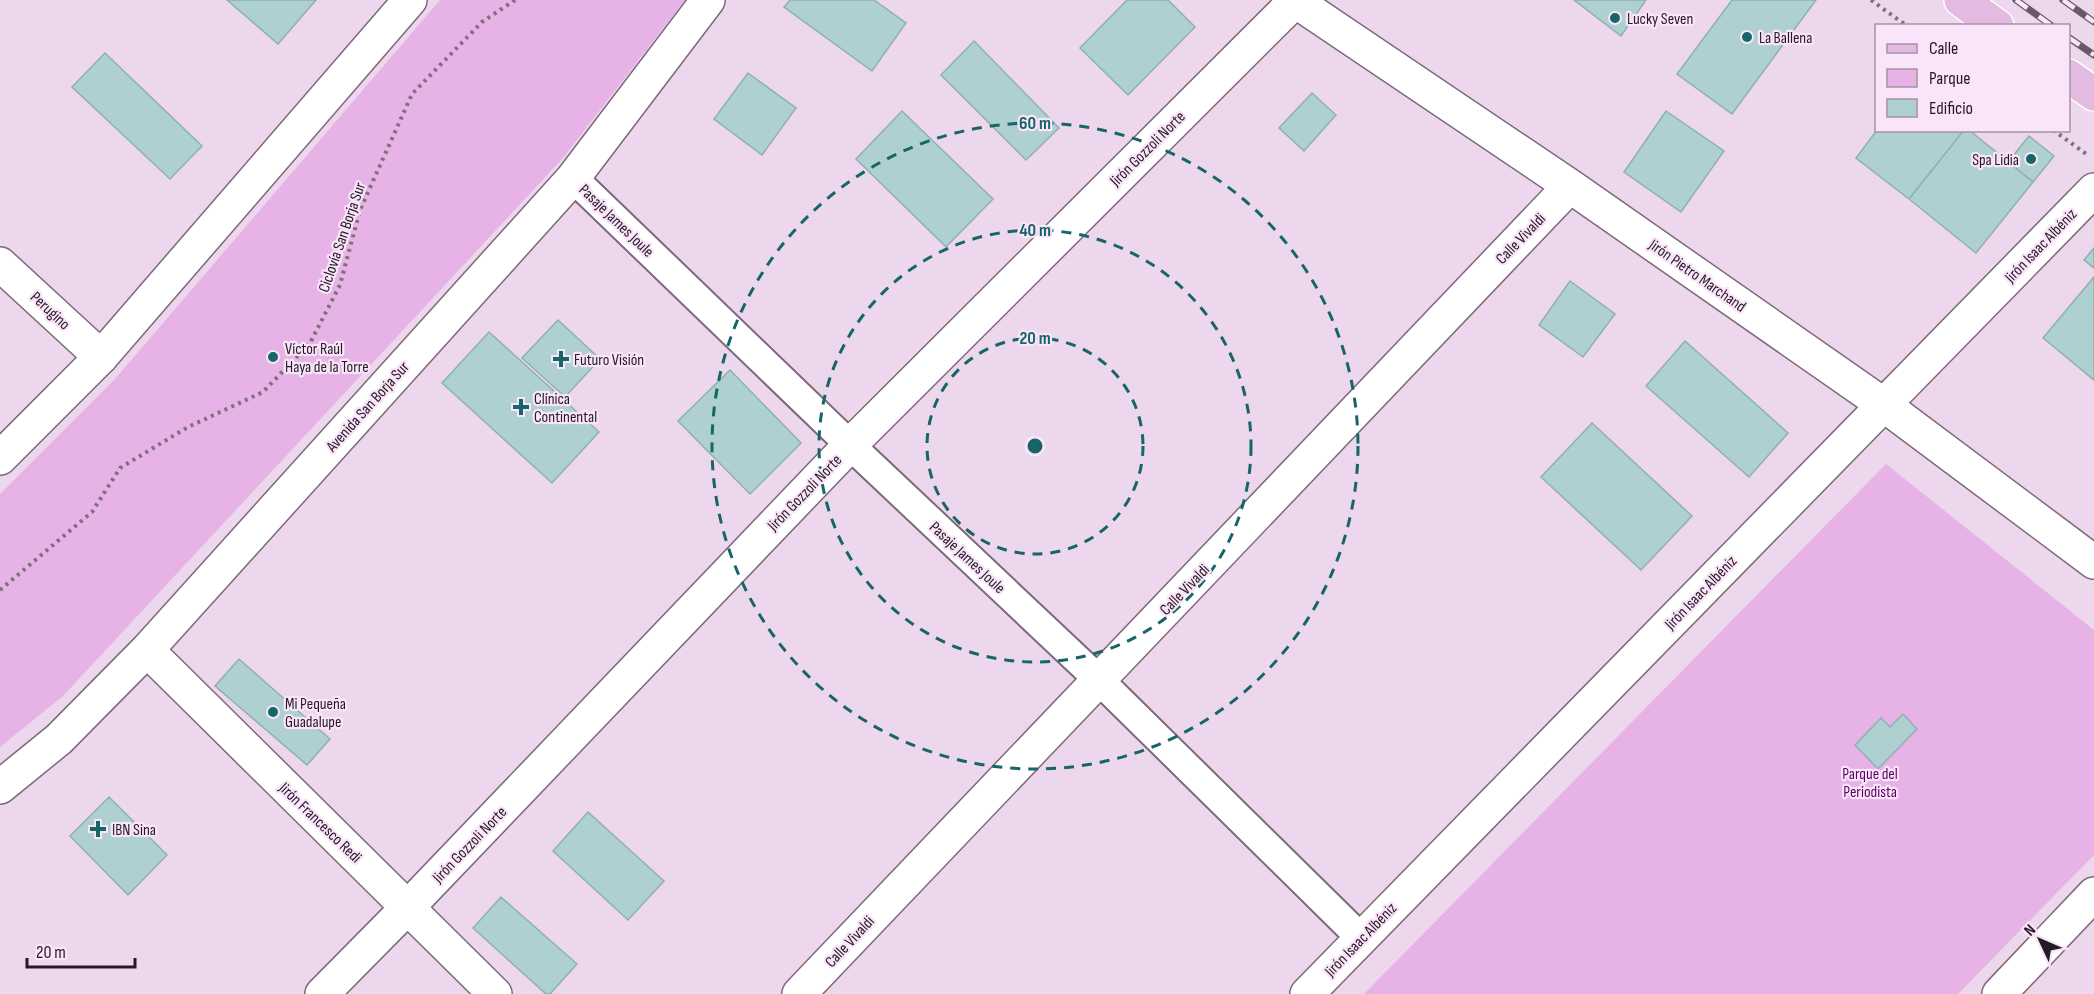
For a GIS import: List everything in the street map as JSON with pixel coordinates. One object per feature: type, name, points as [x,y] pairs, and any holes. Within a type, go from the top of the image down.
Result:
[{"type":"main road","points":[[1961,0],[1994,24]]},
{"type":"main road","points":[[2070,77],[2094,93]]},
{"type":"street","points":[[0,458],[101,357],[410,0]]},
{"type":"street","name":"Avenida San Borja Sur","points":[[0,787],[58,739],[147,650],[573,178],[708,0]]},
{"type":"street","name":"Jirón Pietro Marchand","points":[[1295,0],[1570,186],[1884,405],[2094,562]]},
{"type":"street","name":"Jirón Gozzoli Norte","points":[[322,994],[850,445],[1295,0]]},
{"type":"street","name":"Pasaje James Joule","points":[[573,178],[850,445],[1098,679],[1361,938]]},
{"type":"street","name":"Calle Vivaldi","points":[[799,994],[1570,186]]},
{"type":"street","name":"Jirón Isaac Albéniz","points":[[1307,994],[2094,190]]},
{"type":"street","name":"Perugino","points":[[0,264],[101,357]]},
{"type":"street","name":"Jirón Francesco Redi","points":[[147,650],[495,994]]},
{"type":"street","points":[[1999,994],[2094,894]]},
{"type":"path","name":"Ciclovía San Borja Sur","points":[[0,590],[92,512],[120,468],[188,427],[263,392],[310,343],[340,285],[360,210],[412,94],[482,22],[515,0]]},
{"type":"path","points":[[1871,0],[1904,24]]},
{"type":"path","points":[[2056,132],[2094,160]]},
{"type":"green space","points":[[440,0],[685,0],[563,158],[63,696],[0,747],[0,494],[115,379]]},
{"type":"green space","name":"Parque del Periodista","points":[[1886,464],[2094,630],[2094,855],[1958,994],[1364,994]]},
{"type":"building","points":[[227,0],[316,0],[278,44]]},
{"type":"building","points":[[790,0],[874,0],[906,23],[872,71],[784,7]]},
{"type":"building","points":[[1127,0],[1168,0],[1195,27],[1128,95],[1080,48]]},
{"type":"building","name":"Lucky Seven","points":[[1574,0],[1646,0],[1621,36]]},
{"type":"building","name":"La Ballena","points":[[1732,0],[1816,0],[1732,114],[1677,74]]},
{"type":"building","points":[[974,41],[1059,128],[1026,160],[941,75]]},
{"type":"building","points":[[105,53],[202,146],[170,179],[72,87]]},
{"type":"building","points":[[748,73],[796,108],[762,155],[714,119]]},
{"type":"building","points":[[1312,93],[1336,115],[1304,151],[1279,128]]},
{"type":"building","points":[[902,111],[993,199],[946,247],[856,159]]},
{"type":"building","points":[[1666,111],[1724,151],[1681,212],[1624,172]]},
{"type":"building","points":[[1876,132],[1962,132],[1909,199],[1856,158]]},
{"type":"building","points":[[1962,132],[1971,132],[2033,182],[1976,253],[1909,199]]},
{"type":"building","name":"Spa Lidia","points":[[2029,136],[2054,156],[2033,182],[2008,162]]},
{"type":"building","points":[[2094,248],[2094,268],[2084,260]]},
{"type":"building","points":[[2094,277],[2094,380],[2043,338]]},
{"type":"building","points":[[1570,281],[1615,314],[1583,357],[1539,325]]},
{"type":"building","name":"Futuro Visión","points":[[558,320],[600,359],[565,397],[522,358]]},
{"type":"building","name":"Clínica Continental","points":[[489,332],[599,432],[552,483],[442,383]]},
{"type":"building","points":[[1685,341],[1788,433],[1749,477],[1646,386]]},
{"type":"building","points":[[730,370],[801,443],[750,494],[678,421]]},
{"type":"building","points":[[1592,423],[1692,516],[1641,570],[1541,477]]},
{"type":"building","name":"Mi Pequeña Guadalupe","points":[[239,659],[330,739],[307,765],[215,686]]},
{"type":"building","points":[[1903,714],[1917,729],[1878,769],[1855,745],[1881,718],[1890,727]]},
{"type":"building","points":[[109,797],[167,855],[128,895],[70,836]]},
{"type":"building","points":[[588,812],[664,881],[628,920],[553,851]]},
{"type":"building","points":[[501,897],[577,964],[550,994],[546,994],[473,928]]},
{"type":"railway","points":[[2016,0],[2049,24]]},
{"type":"railway","points":[[2063,0],[2094,22]]},
{"type":"railway","points":[[2070,38],[2094,55]]},
{"type":"place","name":"Lucky Seven","points":[[1615,18]]},
{"type":"place","name":"La Ballena","points":[[1747,37]]},
{"type":"place","name":"Spa Lidia","points":[[2031,159]]},
{"type":"place","name":"Víctor Raúl Haya de la Torre","points":[[273,357]]},
{"type":"place","name":"Futuro Visión","points":[[561,359]]},
{"type":"place","name":"Clínica Continental","points":[[521,407]]},
{"type":"place","name":"Mi Pequeña Guadalupe","points":[[273,712]]},
{"type":"place","name":"IBN Sina","points":[[98,829]]}]
